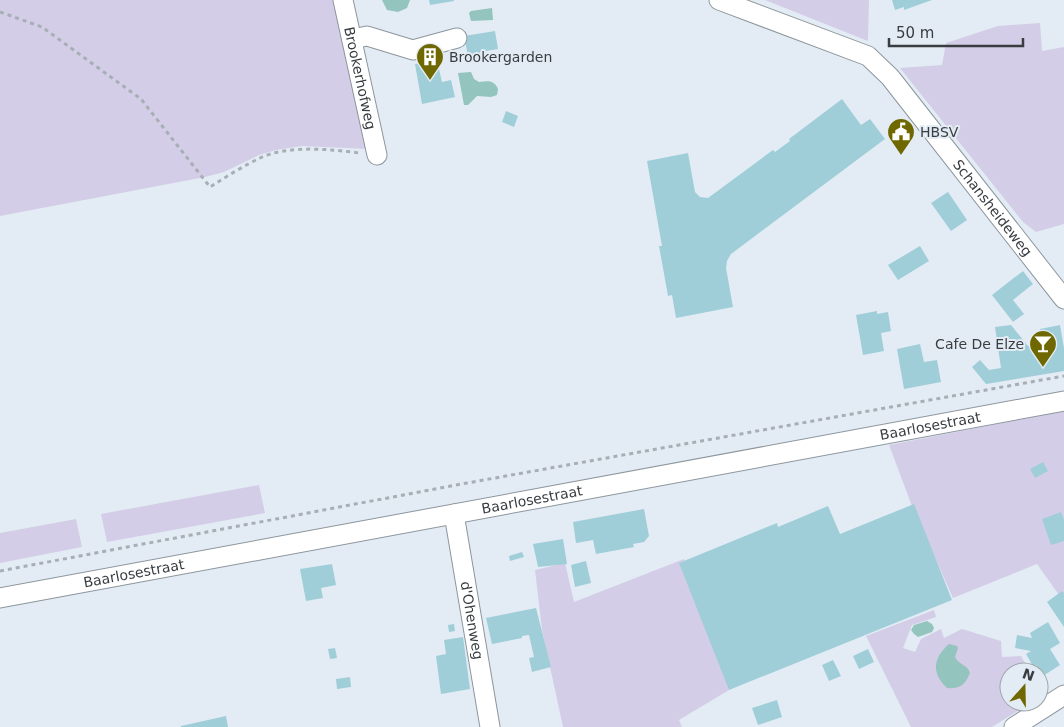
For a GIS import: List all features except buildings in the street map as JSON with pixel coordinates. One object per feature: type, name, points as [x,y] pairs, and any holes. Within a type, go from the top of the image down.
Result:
[{"type":"street","name":"Brookerhofweg","points":[[343,0],[377,155]]},
{"type":"street","name":"Schansheideweg","points":[[719,0],[868,56],[890,77],[1064,299]]},
{"type":"street","points":[[352,39],[367,36],[413,50],[456,38]]},
{"type":"street","name":"Baarlosestraat","points":[[0,598],[1064,401]]},
{"type":"street","name":"d'Ohenweg","points":[[454,514],[490,727]]},
{"type":"street","points":[[1014,727],[1064,695]]},
{"type":"path","points":[[0,12],[42,27],[141,99],[210,187],[259,158],[274,153],[332,149],[377,155]]},
{"type":"path","points":[[0,572],[467,483],[1064,376]]},
{"type":"shaded area","points":[[0,0],[338,0],[368,149],[302,146],[276,150],[259,155],[224,172],[205,177],[0,216]]},
{"type":"shaded area","points":[[382,0],[410,0],[407,8],[398,12],[387,10]]},
{"type":"shaded area","points":[[765,0],[869,0],[868,41]]},
{"type":"shaded area","points":[[492,8],[493,20],[471,21],[469,13],[471,11]]},
{"type":"shaded area","points":[[1040,23],[1042,51],[1064,47],[1064,224],[1036,232],[1023,222],[900,68],[942,65],[946,43],[998,26]]},
{"type":"shaded area","points":[[471,72],[474,79],[479,82],[488,81],[495,84],[498,89],[497,95],[491,97],[477,96],[468,105],[464,105],[458,73]]},
{"type":"shaded area","points":[[1064,411],[1064,602],[1037,564],[953,598],[912,506],[889,445]]},
{"type":"shaded area","points":[[259,485],[265,513],[107,542],[101,514]]},
{"type":"shaded area","points":[[76,519],[82,547],[0,563],[0,533]]},
{"type":"shaded area","points":[[684,559],[734,687],[679,720],[682,727],[563,727],[542,630],[535,570],[565,563],[574,602]]},
{"type":"shaded area","points":[[934,610],[936,617],[912,625],[903,648],[915,652],[921,639],[941,629],[944,638],[962,629],[1001,641],[1002,657],[1021,656],[1024,662],[999,662],[999,712],[1016,712],[992,727],[911,727],[866,636]]},
{"type":"shaded area","points":[[927,621],[934,628],[932,632],[918,637],[914,634],[911,630],[914,625]]},
{"type":"shaded area","points":[[949,644],[957,646],[955,657],[970,673],[964,683],[955,688],[947,688],[938,677],[936,671],[937,660]]},
{"type":"place","name":"Brookergarden","points":[[430,81]]},
{"type":"place","name":"HBSV","points":[[901,156]]},
{"type":"place","name":"Cafe De Elze","points":[[1043,368]]}]
